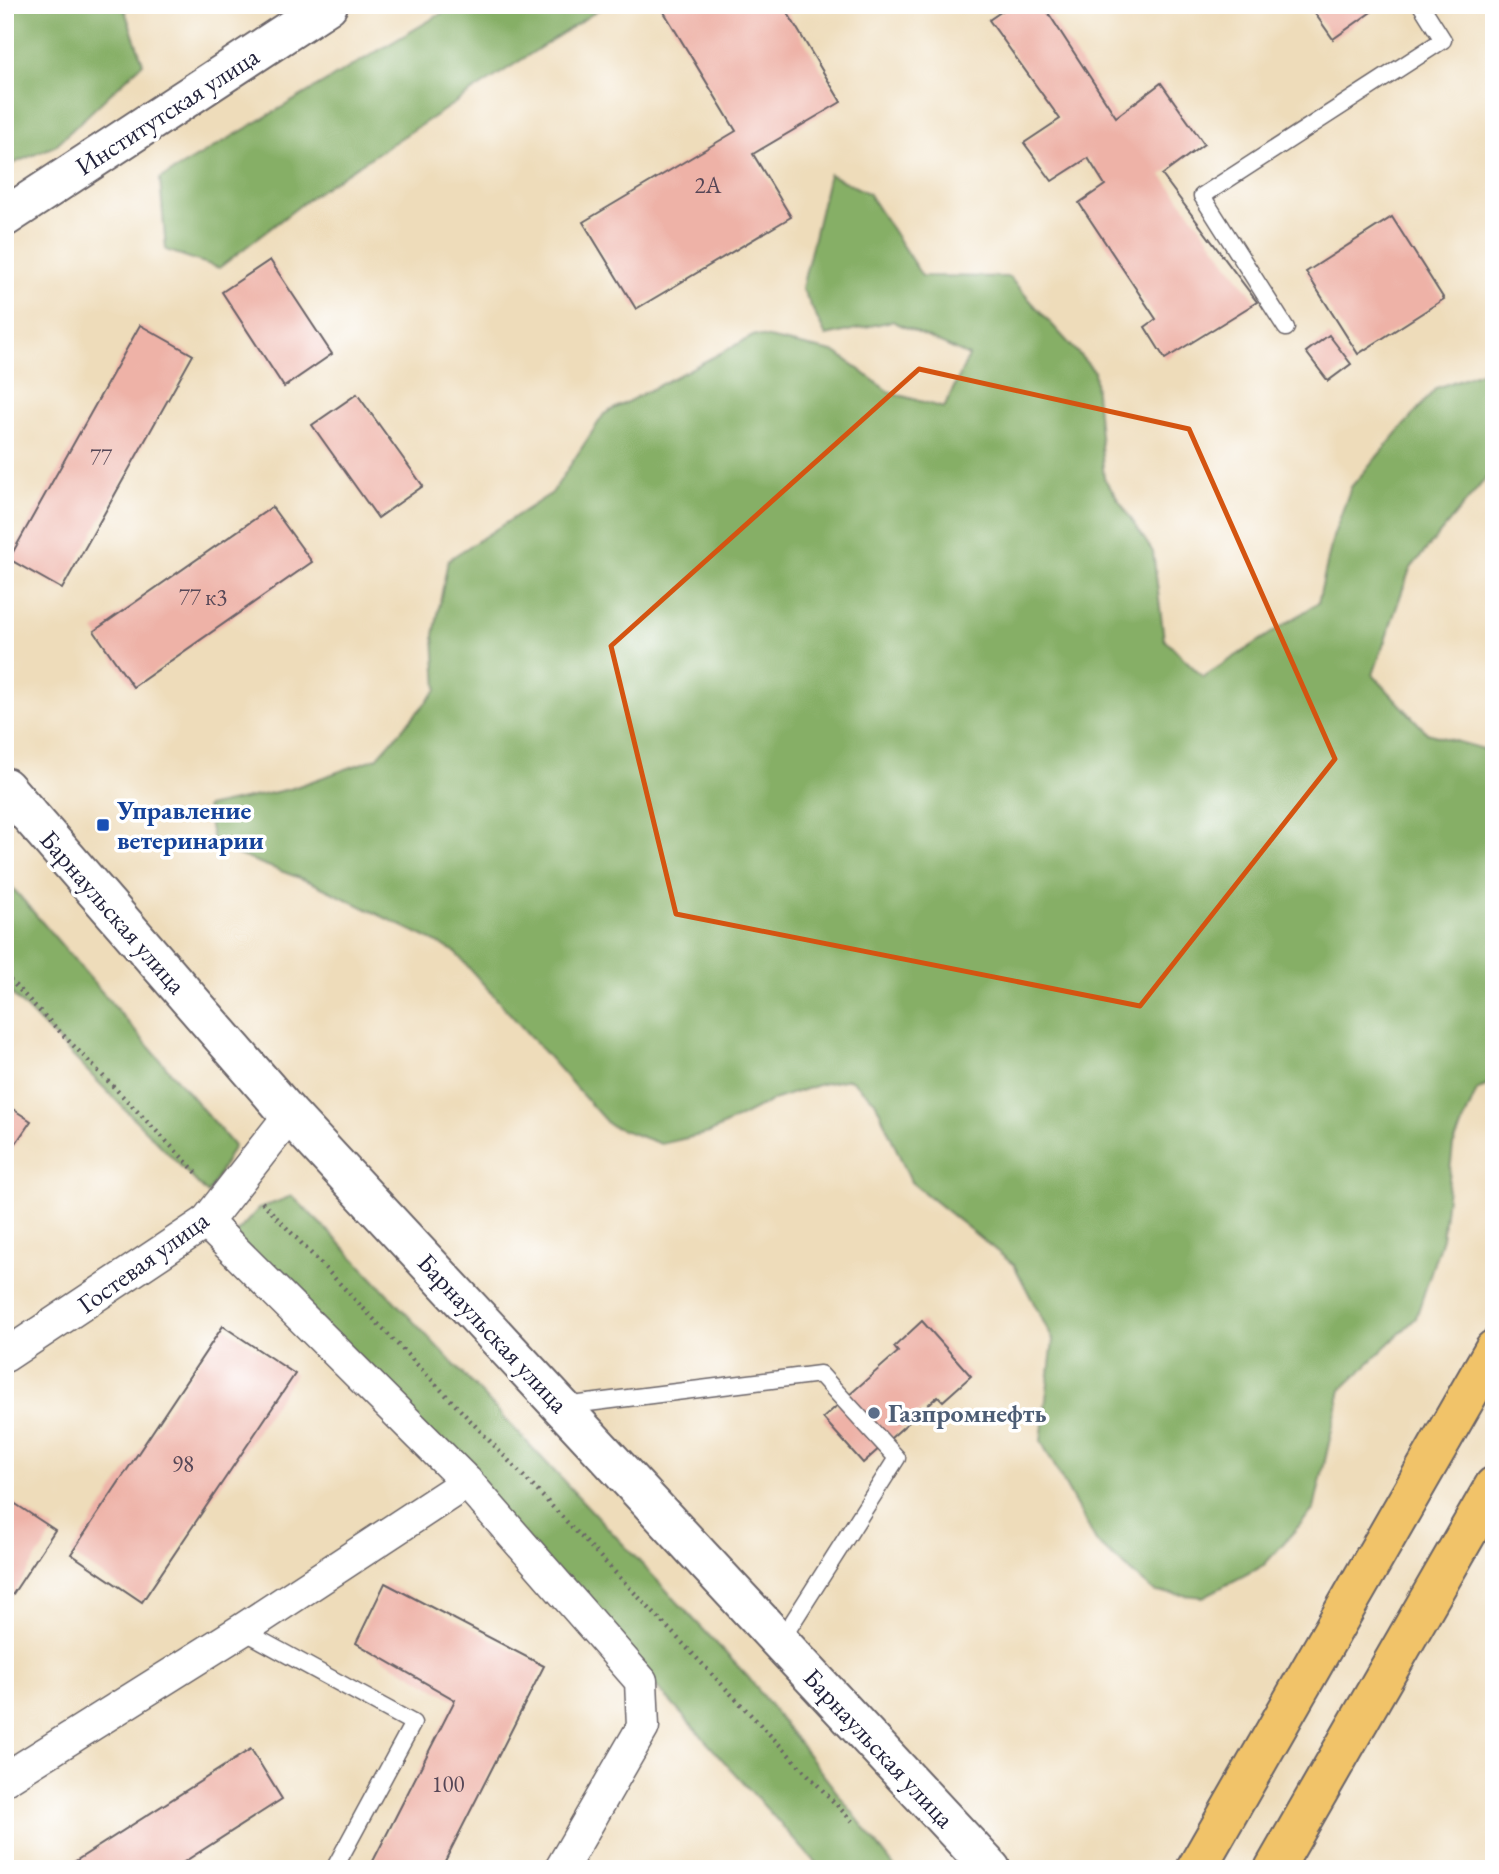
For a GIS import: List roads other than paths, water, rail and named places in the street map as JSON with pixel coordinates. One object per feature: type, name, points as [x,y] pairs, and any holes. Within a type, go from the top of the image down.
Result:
[{"type":"highway","points":[[1196,1869],[1494,1349]]},
{"type":"highway","points":[[1273,1869],[1494,1486]]},
{"type":"street","name":"Институтская улица","points":[[5,217],[328,5]]},
{"type":"street","name":"Барнаульская улица","points":[[5,787],[290,1115],[991,1869]]},
{"type":"street","name":"Гостевая улица","points":[[5,1356],[215,1211],[290,1115]]},
{"type":"street","points":[[215,1211],[467,1482],[641,1681],[643,1727],[561,1869]]},
{"type":"street","points":[[5,1779],[242,1630],[467,1482]]},
{"type":"lane","points":[[1286,328],[1202,195],[1443,40],[1421,5]]},
{"type":"lane","points":[[563,1407],[820,1374],[897,1458],[780,1642]]},
{"type":"lane","points":[[242,1630],[413,1723],[334,1869]]},
{"type":"place","name":"Управление ветеринарии","points":[[103,825]]},
{"type":"place","name":"Газпромнефть","points":[[874,1413]]}]
